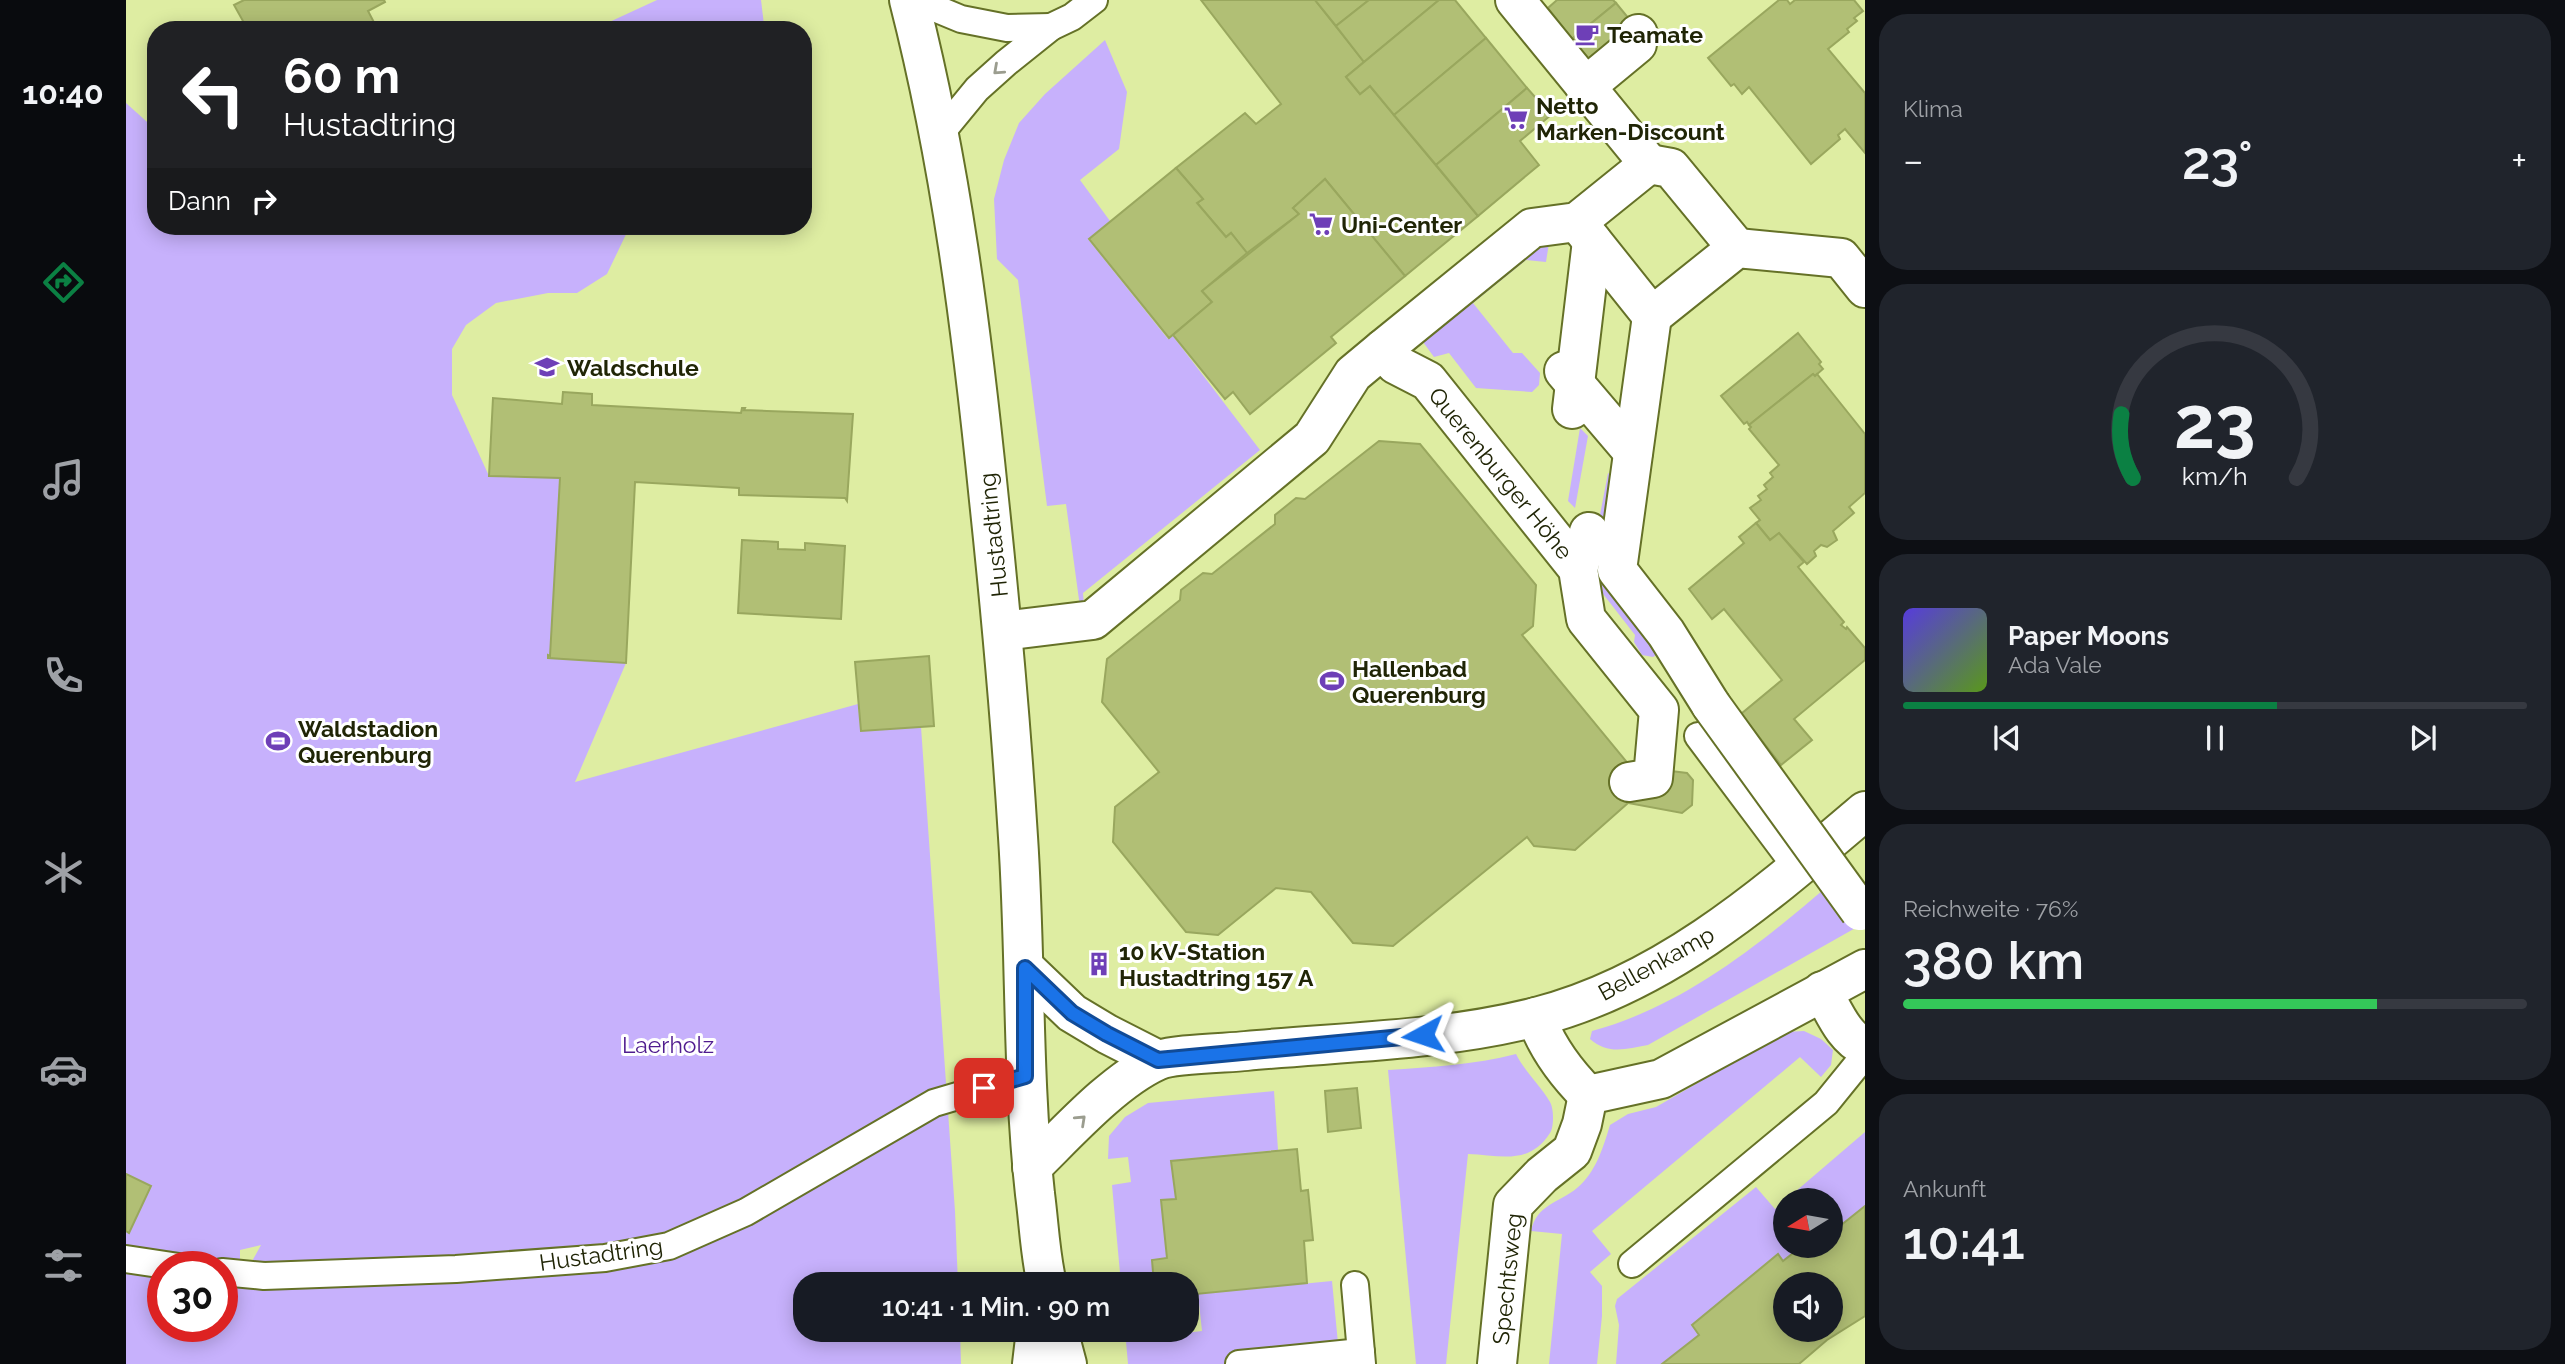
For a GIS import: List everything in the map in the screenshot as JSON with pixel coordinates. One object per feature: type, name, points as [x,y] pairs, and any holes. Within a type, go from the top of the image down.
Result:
[{"type":"street","name":"Hustadtring","points":[[909,0],[940,134],[961,259],[977,382],[1003,631],[1025,968],[1025,1076],[1044,1272]]},
{"type":"street","points":[[1515,0],[1649,164],[1671,168],[1737,248]]},
{"type":"street","points":[[1585,87],[1637,44],[1639,34]]},
{"type":"street","points":[[1649,164],[1584,232],[1584,407],[1617,570],[1666,633],[1702,707],[1862,915]]},
{"type":"street","points":[[1003,631],[1093,620],[1311,438],[1353,374],[1532,228],[1584,232],[1652,316]]},
{"type":"street","points":[[1584,407],[1652,316],[1737,248],[1841,257],[1865,288]]},
{"type":"street","name":"Querenburger Höhe","points":[[1383,349],[1395,364],[1428,381],[1480,421],[1527,480],[1577,569],[1586,620],[1659,710]]},
{"type":"street","points":[[1577,569],[1590,532]]},
{"type":"street","points":[[1629,782],[1653,778],[1659,710],[1702,707]]},
{"type":"street","name":"Bellenkamp","points":[[1032,1167],[1113,1091],[1158,1060],[1450,1032],[1536,1017],[1591,999],[1642,977],[1715,932],[1865,811]]},
{"type":"street","points":[[1025,968],[1072,1013],[1158,1060]]},
{"type":"street","points":[[1536,1017],[1543,1037],[1567,1074],[1588,1095],[1661,1079],[1865,969]]},
{"type":"street","points":[[1822,991],[1851,1038],[1862,1063]]},
{"type":"street","name":"Spechtsweg","points":[[1497,1364],[1513,1205],[1542,1175],[1572,1151],[1582,1124],[1588,1095]]},
{"type":"street","points":[[1032,1364],[1035,1342]]},
{"type":"street","points":[[1062,1342],[1067,1364]]},
{"type":"lane","points":[[915,0],[961,19],[1007,28],[1051,27]]},
{"type":"lane","points":[[940,134],[977,89],[1051,27],[1072,17],[1094,0]]},
{"type":"lane","points":[[1702,707],[1797,868]]},
{"type":"lane","points":[[1632,1264],[1826,1103],[1862,1063]]},
{"type":"lane","name":"Hustadtring","points":[[238,1274],[264,1276],[468,1268],[605,1258],[669,1246],[746,1212],[934,1103],[1025,1076]]},
{"type":"lane","points":[[126,1259],[147,1262]]},
{"type":"lane","points":[[1239,1364],[1362,1358],[1355,1285]]},
{"type":"green space","points":[[657,0],[761,0],[764,21],[612,21]]},
{"type":"green space","points":[[1105,40],[1127,92],[1119,149],[1080,180],[1110,221],[1088,239],[1168,339],[1173,336],[1260,450],[1083,593],[1084,605],[1080,607],[1066,504],[1047,506],[1018,280],[997,259],[994,199],[1004,160],[1019,123],[1045,94]]},
{"type":"green space","name":"Laerholz","points":[[126,103],[147,122],[147,235],[626,235],[607,274],[577,293],[548,293],[496,303],[466,325],[452,349],[452,395],[489,476],[560,478],[548,658],[626,663],[575,782],[858,704],[861,731],[921,727],[958,1272],[793,1272],[793,1342],[960,1342],[961,1364],[126,1364],[126,1269],[147,1273],[147,1342],[238,1342],[238,1283],[261,1245],[240,1250],[240,1262],[238,1251],[152,1251],[126,1247]]},
{"type":"green space","points":[[1537,241],[1549,243],[1546,262],[1526,260],[1473,303],[1513,353],[1522,353],[1540,373],[1539,385],[1532,392],[1476,388],[1449,353],[1434,357],[1423,342],[1423,332]]},
{"type":"green space","points":[[1580,428],[1588,436],[1575,508],[1568,501]]},
{"type":"green space","points":[[1608,473],[1620,483],[1609,575],[1659,653],[1653,657],[1642,655],[1634,642],[1635,635],[1593,581],[1591,562]]},
{"type":"green space","points":[[1830,884],[1859,926],[1648,1045],[1610,1049],[1590,1039],[1592,1031],[1658,1006],[1719,971],[1748,951]]},
{"type":"green space","points":[[1804,1031],[1821,1039],[1833,1050],[1831,1065],[1821,1077],[1800,1057],[1592,1231],[1611,1254],[1590,1272],[1602,1286],[1597,1364],[1549,1364],[1562,1234],[1531,1231],[1538,1215],[1584,1182],[1594,1167],[1610,1125],[1628,1114],[1656,1107],[1786,1032]]},
{"type":"green space","points":[[1516,1054],[1550,1102],[1553,1113],[1551,1130],[1542,1143],[1523,1154],[1468,1154],[1446,1364],[1416,1364],[1388,1070],[1468,1063]]},
{"type":"green space","points":[[1274,1091],[1278,1150],[1171,1161],[1176,1199],[1162,1200],[1167,1258],[1152,1260],[1153,1272],[1120,1272],[1112,1185],[1131,1182],[1128,1157],[1108,1159],[1109,1136],[1125,1117],[1148,1103]]},
{"type":"green space","points":[[1865,1132],[1865,1206],[1843,1224],[1843,1188],[1800,1188]]},
{"type":"green space","points":[[1756,1187],[1773,1207],[1773,1257],[1692,1325],[1699,1335],[1662,1364],[1616,1364],[1619,1325],[1615,1306],[1617,1299]]},
{"type":"green space","points":[[1332,1281],[1340,1364],[1128,1364],[1126,1342],[1199,1342],[1199,1331],[1202,1331],[1199,1294]]},
{"type":"building","points":[[244,0],[385,2],[368,11],[373,21],[243,21],[234,5]]},
{"type":"building","points":[[1201,0],[1315,0],[1364,62],[1346,77],[1360,94],[1370,86],[1478,216],[1405,276],[1325,179],[1293,208],[1299,214],[1247,253],[1231,233],[1226,237],[1197,203],[1203,199],[1176,168],[1245,113],[1256,124],[1281,104]]},
{"type":"building","points":[[1315,0],[1369,0],[1336,26]]},
{"type":"building","points":[[1369,0],[1439,0],[1364,62],[1336,26]]},
{"type":"building","points":[[1439,0],[1455,0],[1486,38],[1394,115],[1370,86],[1360,94],[1346,77]]},
{"type":"building","points":[[1557,0],[1613,0],[1616,3],[1572,39],[1548,8]]},
{"type":"building","points":[[1779,0],[1787,0],[1790,4],[1795,0],[1854,0],[1863,11],[1854,18],[1857,21],[1847,29],[1849,32],[1828,49],[1865,93],[1865,153],[1845,129],[1838,135],[1840,139],[1811,164],[1749,87],[1742,94],[1734,84],[1731,86],[1708,58]]},
{"type":"building","points":[[1616,3],[1630,20],[1596,68],[1572,39]]},
{"type":"building","points":[[1486,38],[1527,88],[1436,165],[1394,115]]},
{"type":"building","points":[[1527,88],[1551,115],[1520,141],[1539,165],[1478,216],[1436,165]]},
{"type":"building","points":[[1176,168],[1203,199],[1197,203],[1226,237],[1231,233],[1247,253],[1202,291],[1212,302],[1169,338],[1089,239]]},
{"type":"building","points":[[1325,179],[1405,276],[1331,337],[1336,343],[1250,414],[1233,392],[1225,399],[1173,335],[1212,302],[1202,291],[1299,214],[1293,208]]},
{"type":"building","points":[[1798,333],[1821,362],[1819,364],[1823,369],[1749,425],[1747,422],[1744,424],[1721,396]]},
{"type":"building","points":[[1813,374],[1817,374],[1865,434],[1865,493],[1849,507],[1854,513],[1833,531],[1837,540],[1827,547],[1821,545],[1814,551],[1816,556],[1807,564],[1779,533],[1770,540],[1756,523],[1760,520],[1750,508],[1761,500],[1758,496],[1767,489],[1764,485],[1773,477],[1770,473],[1779,465],[1749,429],[1749,425]]},
{"type":"building","points":[[563,392],[592,394],[592,405],[741,413],[742,408],[745,408],[744,410],[853,414],[847,501],[845,498],[739,495],[739,488],[635,482],[626,663],[548,658],[560,478],[489,476],[493,398],[562,404]]},
{"type":"building","name":"Hallenbad Querenburg","points":[[1379,441],[1420,444],[1536,585],[1533,626],[1522,635],[1630,766],[1628,803],[1575,850],[1534,846],[1527,837],[1393,946],[1353,943],[1311,892],[1276,888],[1218,935],[1186,932],[1113,842],[1115,807],[1159,772],[1102,702],[1107,659],[1180,600],[1181,590],[1203,573],[1212,574],[1275,524],[1275,515],[1296,498],[1305,499]]},
{"type":"building","points":[[1756,523],[1770,540],[1779,533],[1804,562],[1798,567],[1844,622],[1841,625],[1846,629],[1847,627],[1865,648],[1865,660],[1794,719],[1812,740],[1781,765],[1741,714],[1782,680],[1724,609],[1712,619],[1689,589],[1744,543],[1739,537]]},
{"type":"building","points":[[742,540],[778,542],[778,549],[805,550],[805,543],[845,546],[841,619],[738,613]]},
{"type":"building","points":[[929,656],[934,726],[861,731],[855,662]]},
{"type":"building","points":[[1630,766],[1687,773],[1693,780],[1692,805],[1682,813],[1628,803]]},
{"type":"building","name":"10 kV-Station Hustadtring 157 A","points":[[1101,954],[1105,972],[1097,973],[1093,956]]},
{"type":"building","points":[[1357,1088],[1361,1128],[1328,1132],[1325,1091]]},
{"type":"building","points":[[1297,1149],[1301,1191],[1308,1190],[1313,1240],[1304,1241],[1307,1283],[1199,1294],[1199,1272],[1153,1272],[1152,1260],[1167,1258],[1161,1200],[1176,1199],[1171,1161]]},
{"type":"building","points":[[126,1174],[151,1186],[129,1233],[126,1231]]},
{"type":"building","points":[[1865,1206],[1865,1316],[1843,1330],[1843,1272],[1773,1272],[1773,1342],[1825,1342],[1799,1364],[1662,1364],[1699,1335],[1692,1325],[1773,1258],[1781,1258],[1783,1261],[1787,1258],[1843,1258],[1843,1224]]},
{"type":"place","name":"Teamate","points":[[1587,34]]},
{"type":"place","name":"Netto Marken-Discount","points":[[1516,118]]},
{"type":"place","name":"Uni-Center","points":[[1321,224]]},
{"type":"place","name":"Waldschule","points":[[547,367]]},
{"type":"place","name":"Hallenbad Querenburg","points":[[1332,681]]},
{"type":"place","name":"Waldstadion Querenburg","points":[[278,741]]},
{"type":"place","name":"10 kV-Station Hustadtring 157 A","points":[[1099,964]]},
{"type":"route","points":[[984,1088],[1025,1076],[1025,968],[1072,1013],[1158,1060],[1423,1035]]}]
